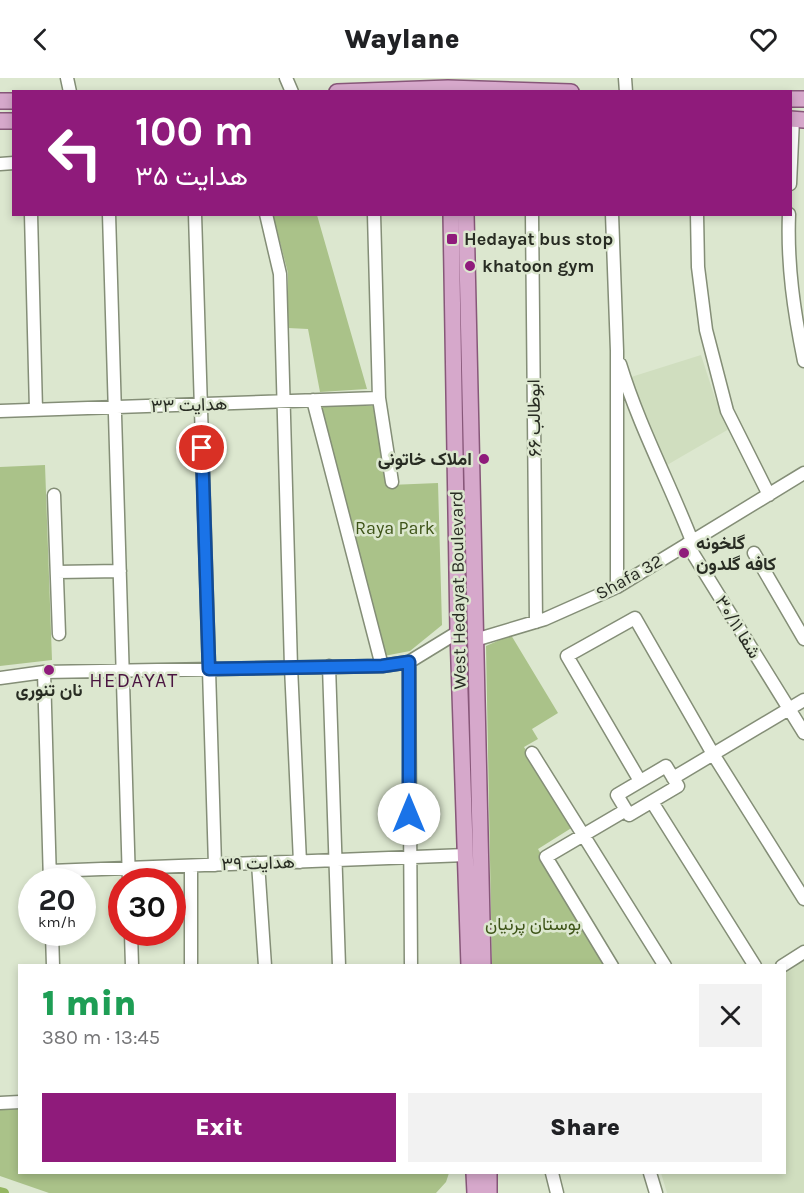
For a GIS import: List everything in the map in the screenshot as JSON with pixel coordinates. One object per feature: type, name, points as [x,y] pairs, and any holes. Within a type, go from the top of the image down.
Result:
[{"type":"main road","points":[[497,78],[508,89]]},
{"type":"main road","points":[[346,90],[371,84],[396,84],[529,90]]},
{"type":"main road","name":"West Hedayat Boulevard","points":[[451,216],[464,501],[476,640],[483,964]]},
{"type":"main road","name":"West Hedayat Boulevard","points":[[466,216],[464,501],[459,632],[469,964]]},
{"type":"main road","points":[[474,1174],[475,1193]]},
{"type":"main road","points":[[489,1174],[489,1193]]},
{"type":"street","points":[[792,159],[796,120]]},
{"type":"street","points":[[31,216],[36,410]]},
{"type":"street","points":[[109,216],[128,868]]},
{"type":"street","points":[[195,216],[215,865]]},
{"type":"street","points":[[266,216],[280,274],[291,667],[300,862]]},
{"type":"street","points":[[374,216],[379,398],[392,482]]},
{"type":"street","name":"ابوطالب ۶۶","points":[[532,216],[537,622]]},
{"type":"street","points":[[612,216],[617,351],[617,587]]},
{"type":"street","points":[[697,216],[698,267],[706,330],[727,411],[769,495]]},
{"type":"street","points":[[789,216],[788,249],[793,307],[804,361]]},
{"type":"street","name":"شفا ۳۰/۱۱","points":[[617,351],[629,395],[671,489],[689,543],[804,733]]},
{"type":"street","name":"هدایت ۳۳","points":[[0,411],[379,398]]},
{"type":"street","points":[[313,400],[382,666]]},
{"type":"street","name":"Shafa 32","points":[[476,640],[537,622],[617,587],[804,473]]},
{"type":"street","points":[[54,495],[59,634]]},
{"type":"street","points":[[754,553],[804,639]]},
{"type":"street","points":[[57,572],[120,571]]},
{"type":"street","points":[[640,782],[567,656],[635,618],[713,754],[804,899]]},
{"type":"street","points":[[0,678],[44,672],[382,666],[409,662],[459,632]]},
{"type":"street","points":[[409,662],[411,964]]},
{"type":"street","points":[[329,666],[339,964]]},
{"type":"street","points":[[44,672],[50,868]]},
{"type":"street","points":[[673,778],[804,700]]},
{"type":"street","points":[[532,753],[664,964]]},
{"type":"street","points":[[666,766],[673,778],[678,786],[629,815],[617,795],[666,766]]},
{"type":"street","points":[[652,802],[754,964]]},
{"type":"street","points":[[611,964],[546,857],[626,810]]},
{"type":"street","name":"هدایت ۳۹","points":[[128,868],[466,855]]},
{"type":"street","points":[[258,863],[265,964]]},
{"type":"street","points":[[191,866],[191,964]]},
{"type":"street","points":[[52,946],[53,964]]},
{"type":"street","points":[[131,946],[132,964]]},
{"type":"street","points":[[785,964],[804,952]]},
{"type":"street","points":[[0,1103],[18,1102]]},
{"type":"street","points":[[552,1174],[557,1193]]},
{"type":"street","points":[[650,1174],[656,1193]]},
{"type":"shaded area","points":[[701,355],[715,398],[729,429],[667,465],[650,433],[628,378]]},
{"type":"shaded area","points":[[804,958],[804,1193],[667,1193],[661,1174],[786,1174],[786,969]]},
{"type":"green space","points":[[273,216],[317,216],[367,389],[320,392],[308,329],[288,328],[288,273]]},
{"type":"green space","name":"Raya Park","points":[[318,406],[376,406],[390,485],[438,483],[442,625],[410,651],[384,656]]},
{"type":"green space","points":[[45,465],[52,660],[0,666],[0,467]]},
{"type":"green space","name":"بوستان پرنیان","points":[[511,635],[558,713],[532,729],[538,739],[524,747],[573,827],[538,849],[606,964],[492,964],[486,646]]},
{"type":"green space","points":[[18,1109],[18,1174],[449,1174],[446,1182],[436,1193],[49,1193],[0,1176],[0,1110]]},
{"type":"waterway","points":[[0,1192],[4,1193]]},
{"type":"place","name":"Hedayat bus stop","points":[[452,239]]},
{"type":"place","name":"khatoon gym","points":[[470,266]]},
{"type":"place","name":"املاک خاتونی","points":[[484,459]]},
{"type":"place","name":"گلخونه کافه گلدون","points":[[684,553]]},
{"type":"place","name":"نان تنوری","points":[[49,670]]},
{"type":"district","name":"HEDAYAT","points":[[134,680]]},
{"type":"route","points":[[202,448],[209,669],[382,666],[409,662],[409,814]]}]
